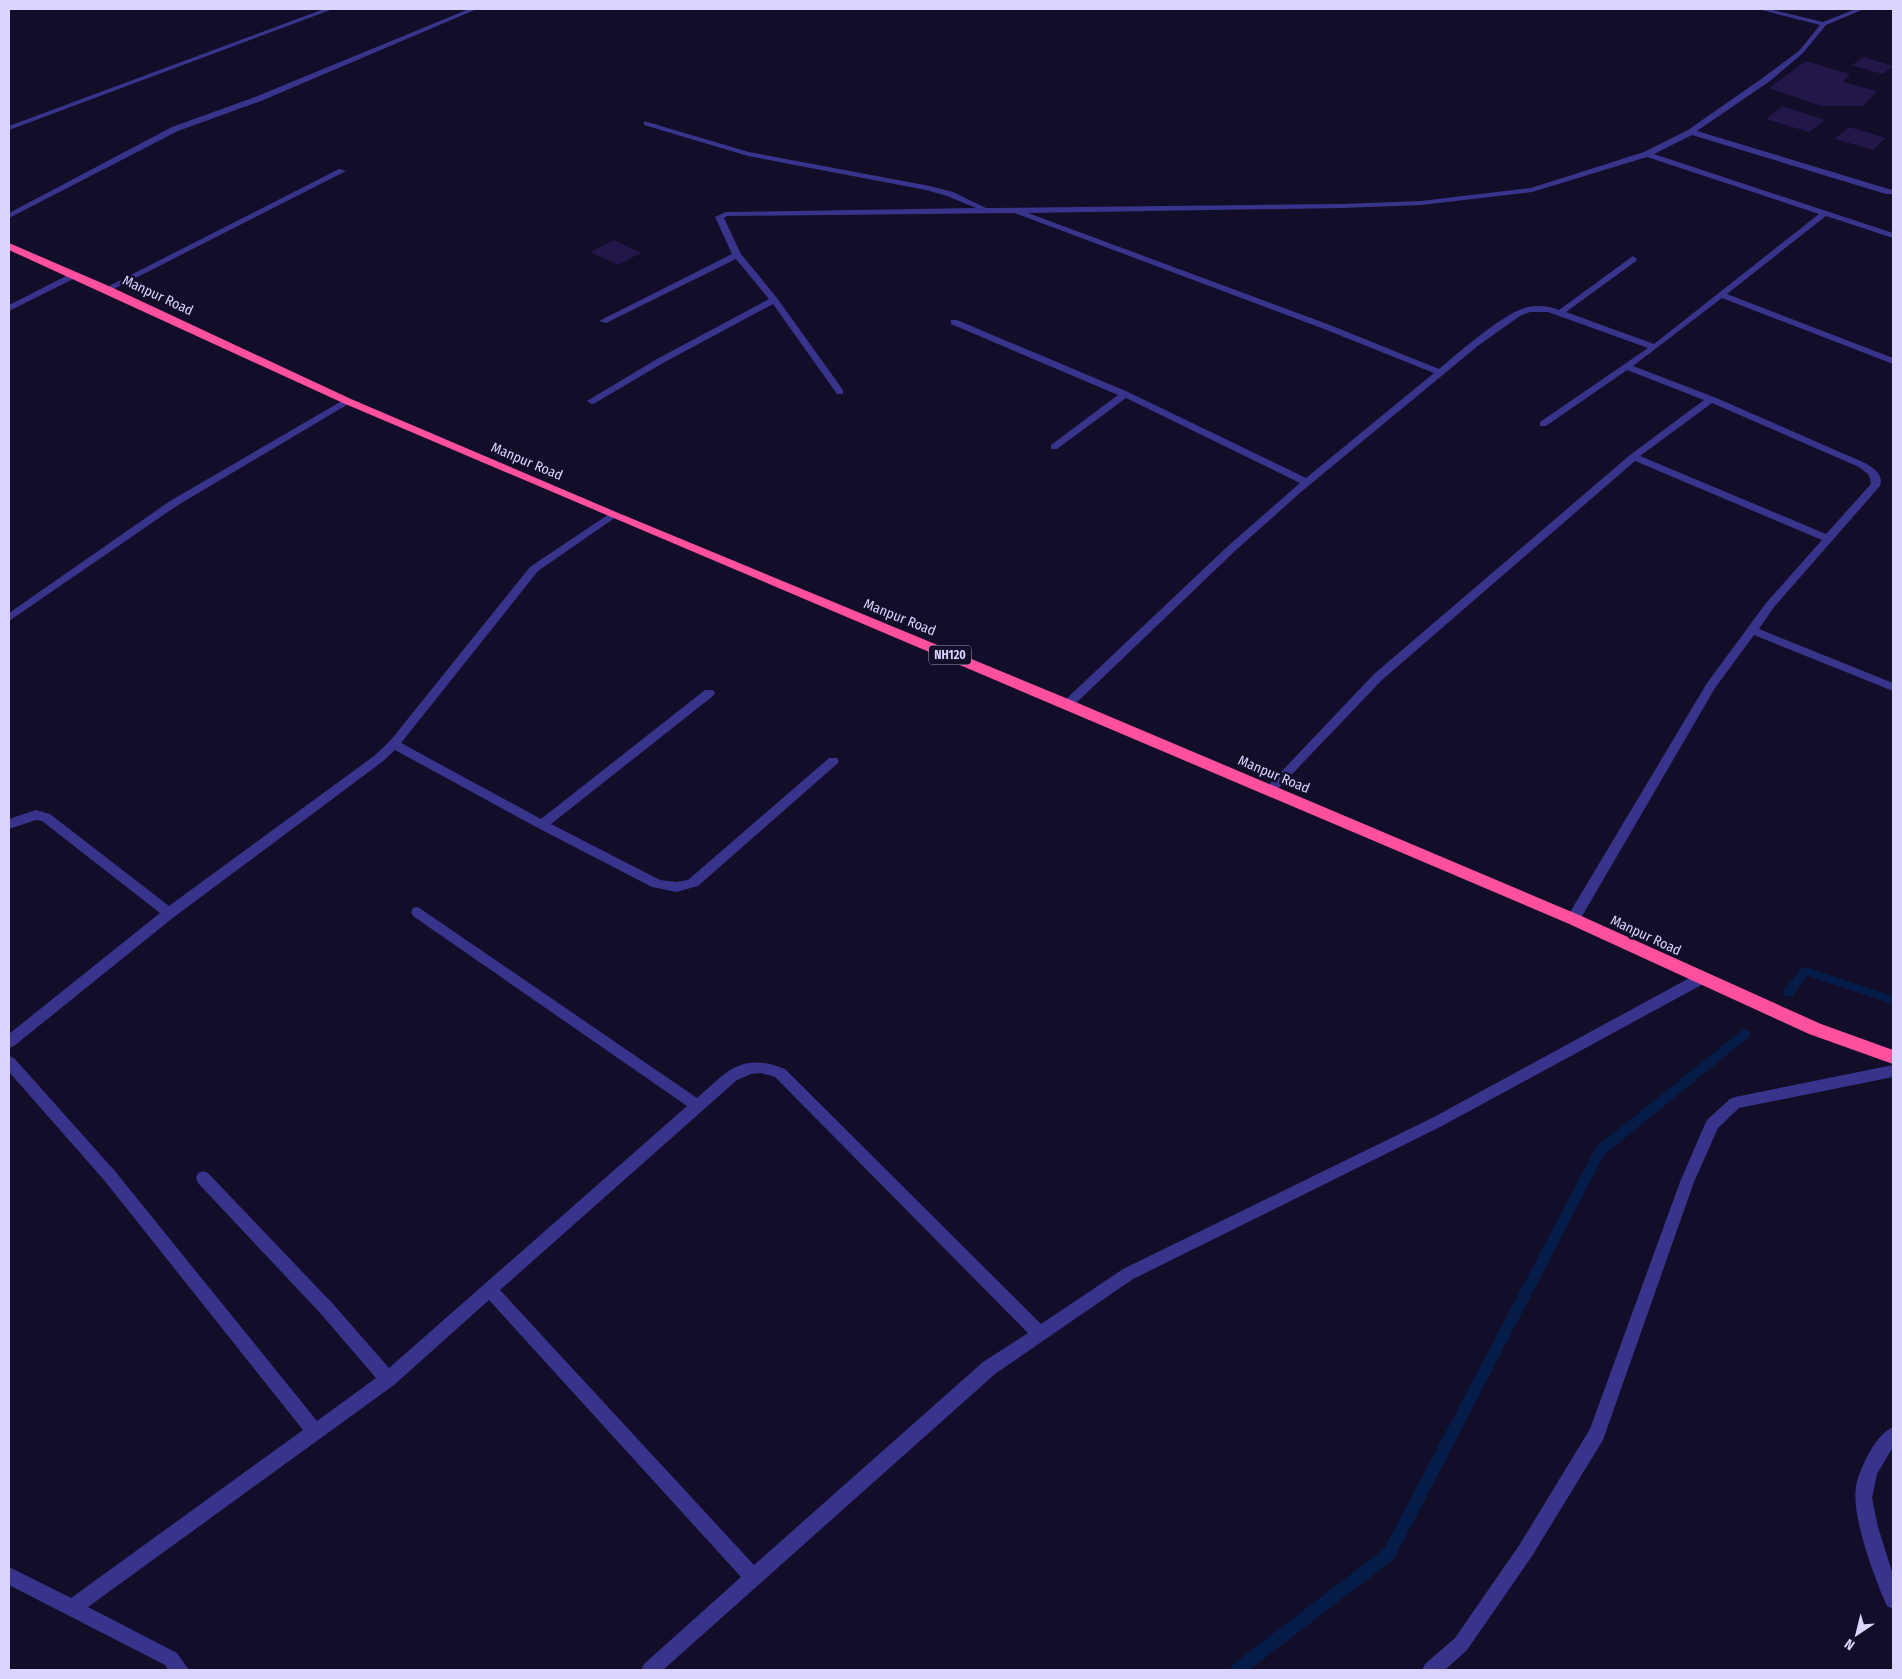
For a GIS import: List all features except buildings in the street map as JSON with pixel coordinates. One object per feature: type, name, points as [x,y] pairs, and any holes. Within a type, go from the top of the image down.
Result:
[{"type":"highway","name":"Manpur Road","points":[[9,246],[107,289],[347,401],[612,515],[1068,704],[1573,919],[1700,979],[1815,1029],[1893,1057]]},
{"type":"street","points":[[9,128],[330,9]]},
{"type":"street","points":[[9,216],[175,129],[258,99],[474,9]]},
{"type":"street","points":[[1761,9],[1824,24]]},
{"type":"street","points":[[840,392],[774,300],[737,255],[718,219],[722,215],[1012,209],[1342,206],[1421,203],[1532,190],[1647,154],[1691,132],[1801,52],[1824,24],[1861,9]]},
{"type":"street","points":[[647,123],[748,154],[927,188],[950,194],[986,210]]},
{"type":"street","points":[[1691,132],[1889,192]]},
{"type":"street","points":[[1647,154],[1893,236]]},
{"type":"street","points":[[107,289],[342,171]]},
{"type":"street","points":[[1012,209],[1327,327],[1439,372]]},
{"type":"street","points":[[1543,424],[1655,347],[1824,214]]},
{"type":"street","points":[[602,321],[737,255]]},
{"type":"street","points":[[1561,312],[1633,259]]},
{"type":"street","points":[[9,308],[74,275]]},
{"type":"street","points":[[1721,295],[1893,361]]},
{"type":"street","points":[[592,401],[660,361],[774,300]]},
{"type":"street","points":[[1068,704],[1232,548],[1306,482],[1439,372],[1517,314],[1538,308],[1561,312],[1655,347]]},
{"type":"street","points":[[954,322],[1125,394],[1306,482]]},
{"type":"street","points":[[1573,919],[1711,686],[1770,605],[1876,484],[1877,478],[1874,472],[1862,465],[1711,399],[1626,367]]},
{"type":"street","points":[[1054,447],[1125,394]]},
{"type":"street","points":[[1270,790],[1378,677],[1633,457],[1711,399]]},
{"type":"street","points":[[12,612],[174,503],[347,401]]},
{"type":"street","points":[[1633,457],[1829,539]]},
{"type":"street","points":[[9,1042],[169,913],[378,759],[394,744],[534,569],[612,515]]},
{"type":"street","points":[[1752,630],[1893,687]]},
{"type":"street","points":[[542,825],[708,693]]},
{"type":"street","points":[[394,744],[542,825],[658,884],[673,888],[685,887],[693,883],[833,760]]},
{"type":"street","points":[[9,824],[36,815],[46,817],[169,913]]},
{"type":"street","points":[[418,912],[698,1106]]},
{"type":"street","points":[[650,1670],[989,1368],[1128,1274],[1437,1122],[1700,979]]},
{"type":"street","points":[[9,1062],[109,1174],[316,1432]]},
{"type":"street","points":[[72,1608],[388,1379],[732,1076],[760,1065],[780,1073],[1040,1334]]},
{"type":"street","points":[[1431,1670],[1461,1644],[1526,1550],[1597,1434],[1687,1182],[1712,1124],[1736,1103],[1893,1071]]},
{"type":"street","points":[[204,1178],[327,1309],[388,1379]]},
{"type":"street","points":[[490,1290],[753,1577]]},
{"type":"street","points":[[1893,1434],[1881,1447],[1870,1467],[1864,1490],[1870,1527],[1893,1600]]},
{"type":"street","points":[[9,1576],[171,1660],[180,1670]]},
{"type":"waterway","points":[[1788,993],[1806,971],[1893,1000]]},
{"type":"waterway","points":[[1237,1670],[1389,1554],[1600,1151],[1745,1034]]}]
